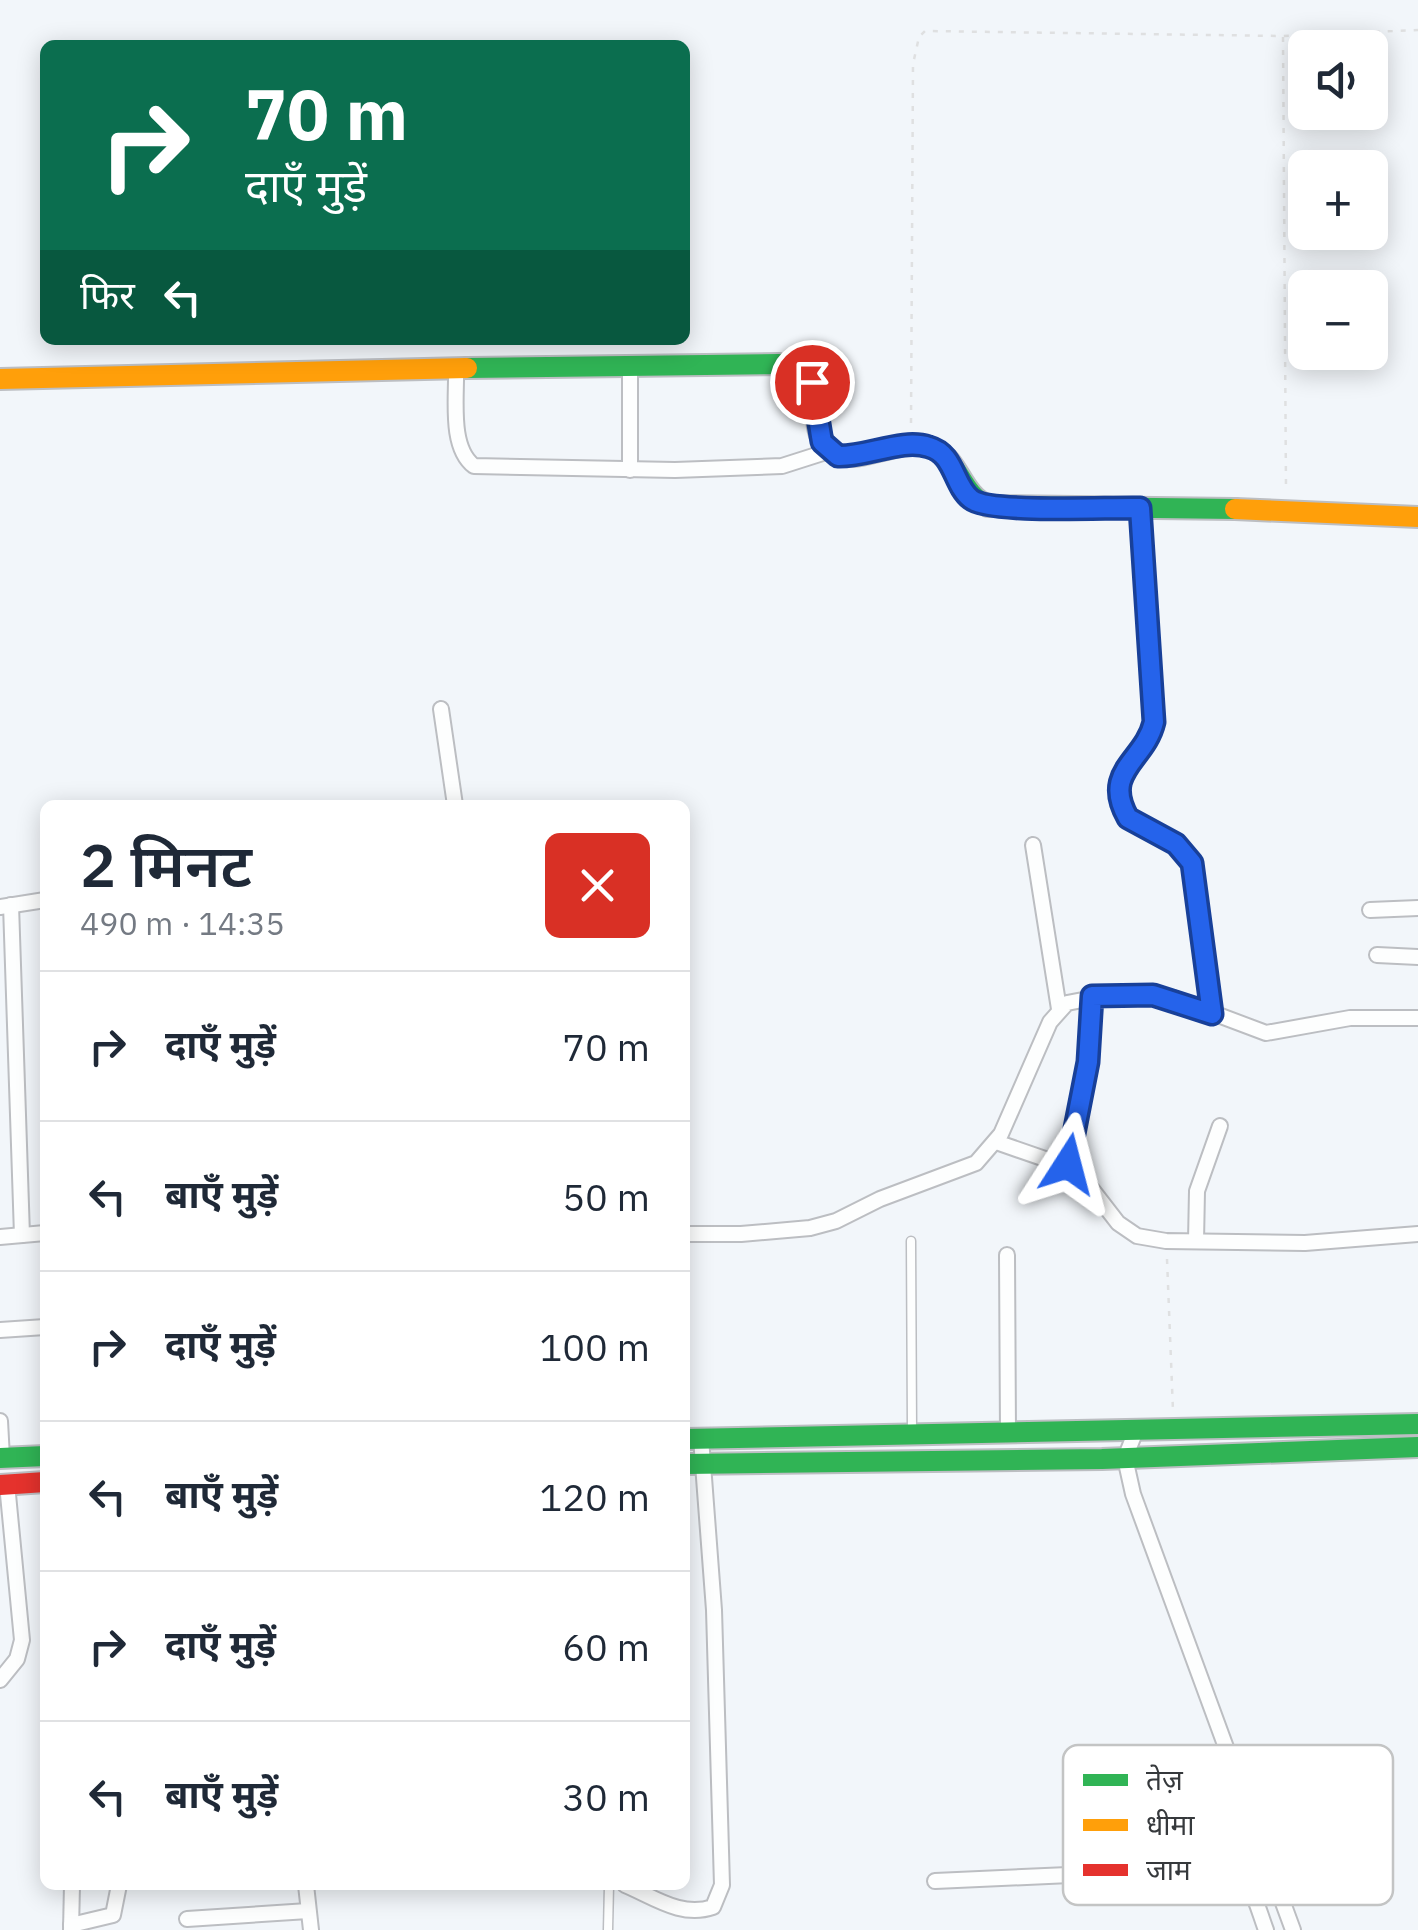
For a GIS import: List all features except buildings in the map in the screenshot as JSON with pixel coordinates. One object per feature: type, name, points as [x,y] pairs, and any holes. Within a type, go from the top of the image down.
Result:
[{"type":"street","points":[[0,379],[630,365],[794,367],[812,382],[822,442],[828,451]]},
{"type":"street","points":[[630,365],[630,470]]},
{"type":"street","points":[[456,368],[458,433],[466,460],[474,466],[630,470],[782,466],[828,451],[849,456],[912,445],[935,448],[944,456],[968,497],[976,503],[1418,516]]},
{"type":"street","points":[[1140,508],[1154,722],[1146,744],[1126,765],[1119,794],[1128,818],[1176,844],[1192,863],[1212,1014]]},
{"type":"street","points":[[441,709],[453,800]]},
{"type":"street","points":[[1033,845],[1059,1010]]},
{"type":"street","points":[[22,1235],[6,906],[40,901]]},
{"type":"street","points":[[1370,910],[1418,908]]},
{"type":"street","points":[[1377,955],[1418,957]]},
{"type":"street","points":[[690,1234],[780,1232],[836,1221],[880,1199],[976,1163],[996,1142],[1059,1010],[1068,1002],[1092,996],[1153,995],[1266,1034],[1350,1018],[1418,1018]]},
{"type":"street","points":[[1068,1164],[1088,1062],[1092,996]]},
{"type":"street","points":[[1196,1240],[1196,1190],[1220,1126]]},
{"type":"street","points":[[996,1142],[1068,1164],[1127,1231],[1166,1241],[1305,1242],[1418,1234]]},
{"type":"street","points":[[0,1237],[40,1233]]},
{"type":"street","points":[[1007,1255],[1008,1432]]},
{"type":"street","points":[[0,1330],[40,1327]]},
{"type":"street","points":[[0,1421],[1,1458],[40,1456]]},
{"type":"street","points":[[696,1451],[1008,1432],[1124,1448],[1174,1427],[1418,1424]]},
{"type":"street","points":[[696,1451],[1418,1447]]},
{"type":"street","points":[[1124,1448],[1148,1539],[1222,1745]]},
{"type":"street","points":[[636,1890],[690,1911],[714,1906],[720,1898],[723,1858],[714,1610],[696,1451]]},
{"type":"street","points":[[0,1680],[17,1659],[22,1640],[4,1484],[40,1482]]},
{"type":"street","points":[[934,1880],[1063,1875]]},
{"type":"street","points":[[72,1890],[71,1927],[113,1915],[117,1890]]},
{"type":"street","points":[[306,1890],[311,1930]]},
{"type":"street","points":[[1256,1905],[1266,1930]]},
{"type":"street","points":[[186,1919],[308,1911]]},
{"type":"lane","points":[[911,1241],[912,1435]]},
{"type":"lane","points":[[608,1930],[609,1890]]},
{"type":"path","points":[[912,445],[913,64],[918,37],[925,31],[1283,36],[1418,30]]},
{"type":"path","points":[[1283,36],[1286,510]]},
{"type":"path","points":[[1166,1241],[1174,1427]]},
{"type":"traffic: fast","points":[[467,368],[779,364],[810,383],[819,431],[837,455],[925,446],[944,456],[972,494],[988,506],[1235,509]]},
{"type":"traffic: fast","points":[[690,1439],[1418,1424]]},
{"type":"traffic: fast","points":[[690,1464],[1102,1459],[1418,1447]]},
{"type":"traffic: fast","points":[[0,1458],[40,1456]]},
{"type":"traffic: slow","points":[[0,379],[467,368]]},
{"type":"traffic: slow","points":[[1235,509],[1418,517]]},
{"type":"traffic: jam","points":[[0,1485],[40,1482]]},
{"type":"route","points":[[812,382],[822,442],[838,456],[924,445],[944,456],[961,487],[976,503],[1140,508],[1154,722],[1146,744],[1126,765],[1119,794],[1128,818],[1176,844],[1192,863],[1212,1014],[1174,998],[1119,993],[1092,996],[1088,1062],[1068,1164]]}]
